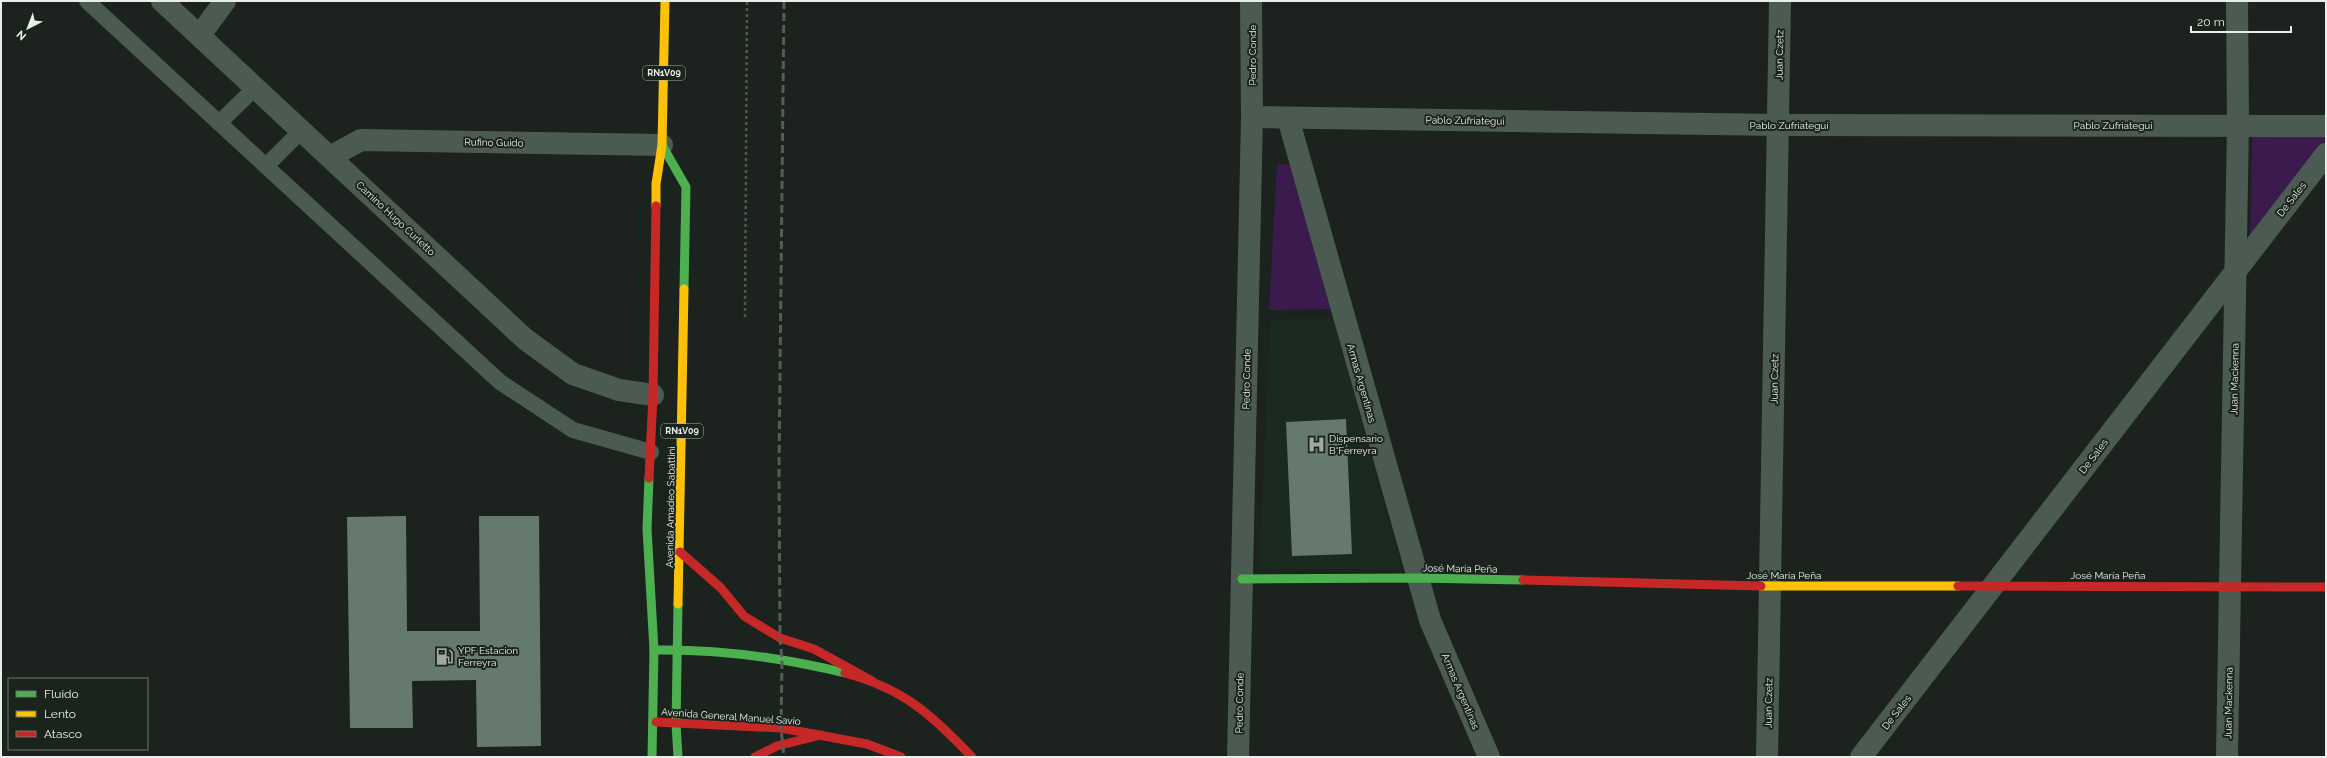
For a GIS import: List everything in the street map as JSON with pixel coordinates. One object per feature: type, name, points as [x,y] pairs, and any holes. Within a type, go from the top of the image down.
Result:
[{"type":"main road","name":"Avenida Amadeo Sabattini","points":[[649,753],[654,650],[647,529],[653,395],[656,184],[662,145],[665,1]]},
{"type":"main road","name":"Avenida Amadeo Sabattini","points":[[662,145],[686,187],[676,724],[678,757]]},
{"type":"main road","points":[[680,552],[721,588],[744,616],[780,638],[814,649],[872,681],[908,698],[945,728],[972,757]]},
{"type":"main road","name":"José María Peña","points":[[1242,578],[1417,578],[1770,586],[1994,585],[2326,587]]},
{"type":"main road","points":[[654,650],[678,649],[782,660],[872,681]]},
{"type":"main road","name":"Avenida General Manuel Savio","points":[[651,721],[676,724],[781,728],[867,744],[901,757]]},
{"type":"main road","points":[[755,757],[759,753],[784,744],[821,735]]},
{"type":"street","name":"Camino Hugo Curletto","points":[[162,1],[525,339],[573,374],[619,390],[653,395]]},
{"type":"street","points":[[200,35],[225,1]]},
{"type":"street","name":"Pedro Conde","points":[[1238,757],[1252,118],[1251,1]]},
{"type":"street","name":"Juan Czetz","points":[[1766,757],[1780,1]]},
{"type":"street","name":"Juan Mackenna","points":[[2227,757],[2238,125],[2237,1]]},
{"type":"street","name":"Pablo Zufriategui","points":[[1252,118],[1778,125],[2326,126]]},
{"type":"street","name":"Armas Argentinas","points":[[1288,118],[1430,620],[1489,757]]},
{"type":"street","name":"Rufino Guido","points":[[330,157],[361,140],[662,145]]},
{"type":"street","name":"De Sales","points":[[1861,757],[2235,270],[2326,154]]},
{"type":"lane","points":[[87,1],[500,382],[573,430],[651,452]]},
{"type":"lane","points":[[219,123],[256,87]]},
{"type":"lane","points":[[266,166],[302,130]]},
{"type":"path","points":[[745,317],[747,1]]},
{"type":"shaded area","points":[[2252,134],[2326,135],[2326,140],[2250,240]]},
{"type":"shaded area","points":[[1277,164],[1292,165],[1337,309],[1269,310]]},
{"type":"shaded area","name":"Dispensario B°Ferreyra","points":[[1333,318],[1402,569],[1259,569],[1270,319]]},
{"type":"building","points":[[1346,419],[1352,554],[1292,556],[1286,422]]},
{"type":"building","name":"YPF Estacion Ferreyra","points":[[406,516],[407,631],[480,631],[479,516],[539,516],[541,746],[477,747],[476,680],[412,681],[413,728],[350,728],[347,517]]},
{"type":"railway","points":[[784,1],[779,469],[780,638],[782,660],[781,728],[784,757]]},
{"type":"traffic: fast","points":[[662,145],[686,187],[684,289]]},
{"type":"traffic: fast","points":[[649,478],[647,529],[654,650],[652,757]]},
{"type":"traffic: fast","points":[[1242,579],[1417,578],[1523,580]]},
{"type":"traffic: fast","points":[[678,604],[676,724],[678,757]]},
{"type":"traffic: fast","points":[[654,650],[726,653],[798,663],[845,673]]},
{"type":"traffic: slow","points":[[656,206],[656,184],[662,145],[665,1]]},
{"type":"traffic: slow","points":[[678,604],[684,289]]},
{"type":"traffic: slow","points":[[1761,586],[1958,586]]},
{"type":"traffic: jam","points":[[649,478],[653,395],[656,206]]},
{"type":"traffic: jam","points":[[680,552],[721,588],[744,616],[780,638],[814,649],[872,681]]},
{"type":"traffic: jam","points":[[1523,580],[1761,586]]},
{"type":"traffic: jam","points":[[1958,586],[2326,587]]},
{"type":"traffic: jam","points":[[845,673],[866,679],[900,695],[943,728],[972,757]]},
{"type":"traffic: jam","points":[[656,722],[781,728],[867,744],[901,757]]},
{"type":"traffic: jam","points":[[755,757],[777,746],[821,735]]},
{"type":"place","name":"Dispensario B°Ferreyra","points":[[1316,444]]},
{"type":"place","name":"YPF Estacion Ferreyra","points":[[445,656]]}]
